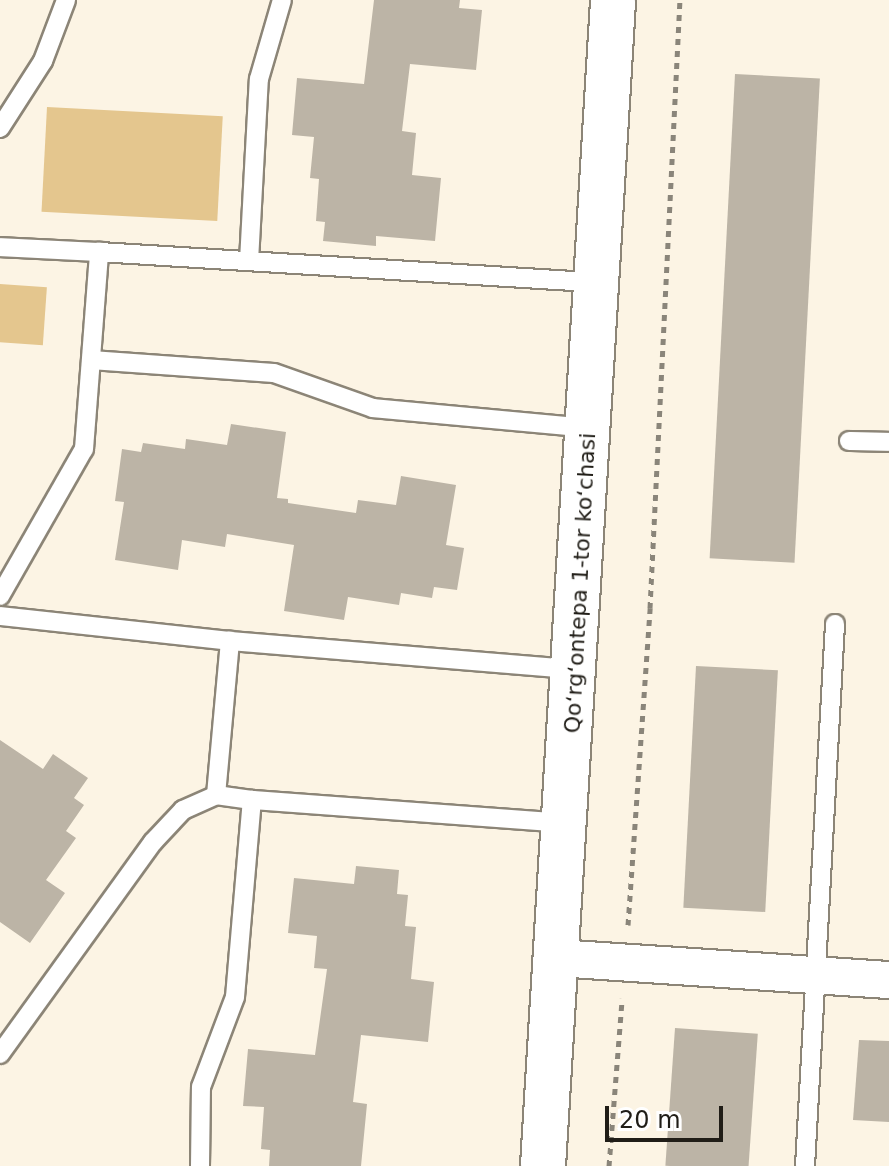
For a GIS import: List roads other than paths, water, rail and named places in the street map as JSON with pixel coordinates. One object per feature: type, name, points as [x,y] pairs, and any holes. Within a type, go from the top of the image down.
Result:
[{"type":"street","name":"Qoʻrgʻontepa 1-tor koʻchasi","points":[[543,1166],[566,823],[613,0]]},
{"type":"street","points":[[557,958],[889,980]]},
{"type":"lane","points":[[0,128],[43,61],[66,0]]},
{"type":"lane","points":[[249,261],[259,79],[282,0]]},
{"type":"lane","points":[[0,247],[597,282]]},
{"type":"lane","points":[[0,596],[84,449],[99,252]]},
{"type":"lane","points":[[91,360],[274,373],[373,408],[589,428]]},
{"type":"lane","points":[[849,441],[889,442]]},
{"type":"lane","points":[[0,616],[230,641],[575,669]]},
{"type":"lane","points":[[805,1166],[835,624]]},
{"type":"lane","points":[[216,795],[230,641]]},
{"type":"lane","points":[[0,1054],[153,842],[183,810],[216,795],[566,823]]},
{"type":"lane","points":[[200,1166],[201,1087],[235,997],[252,800]]}]
